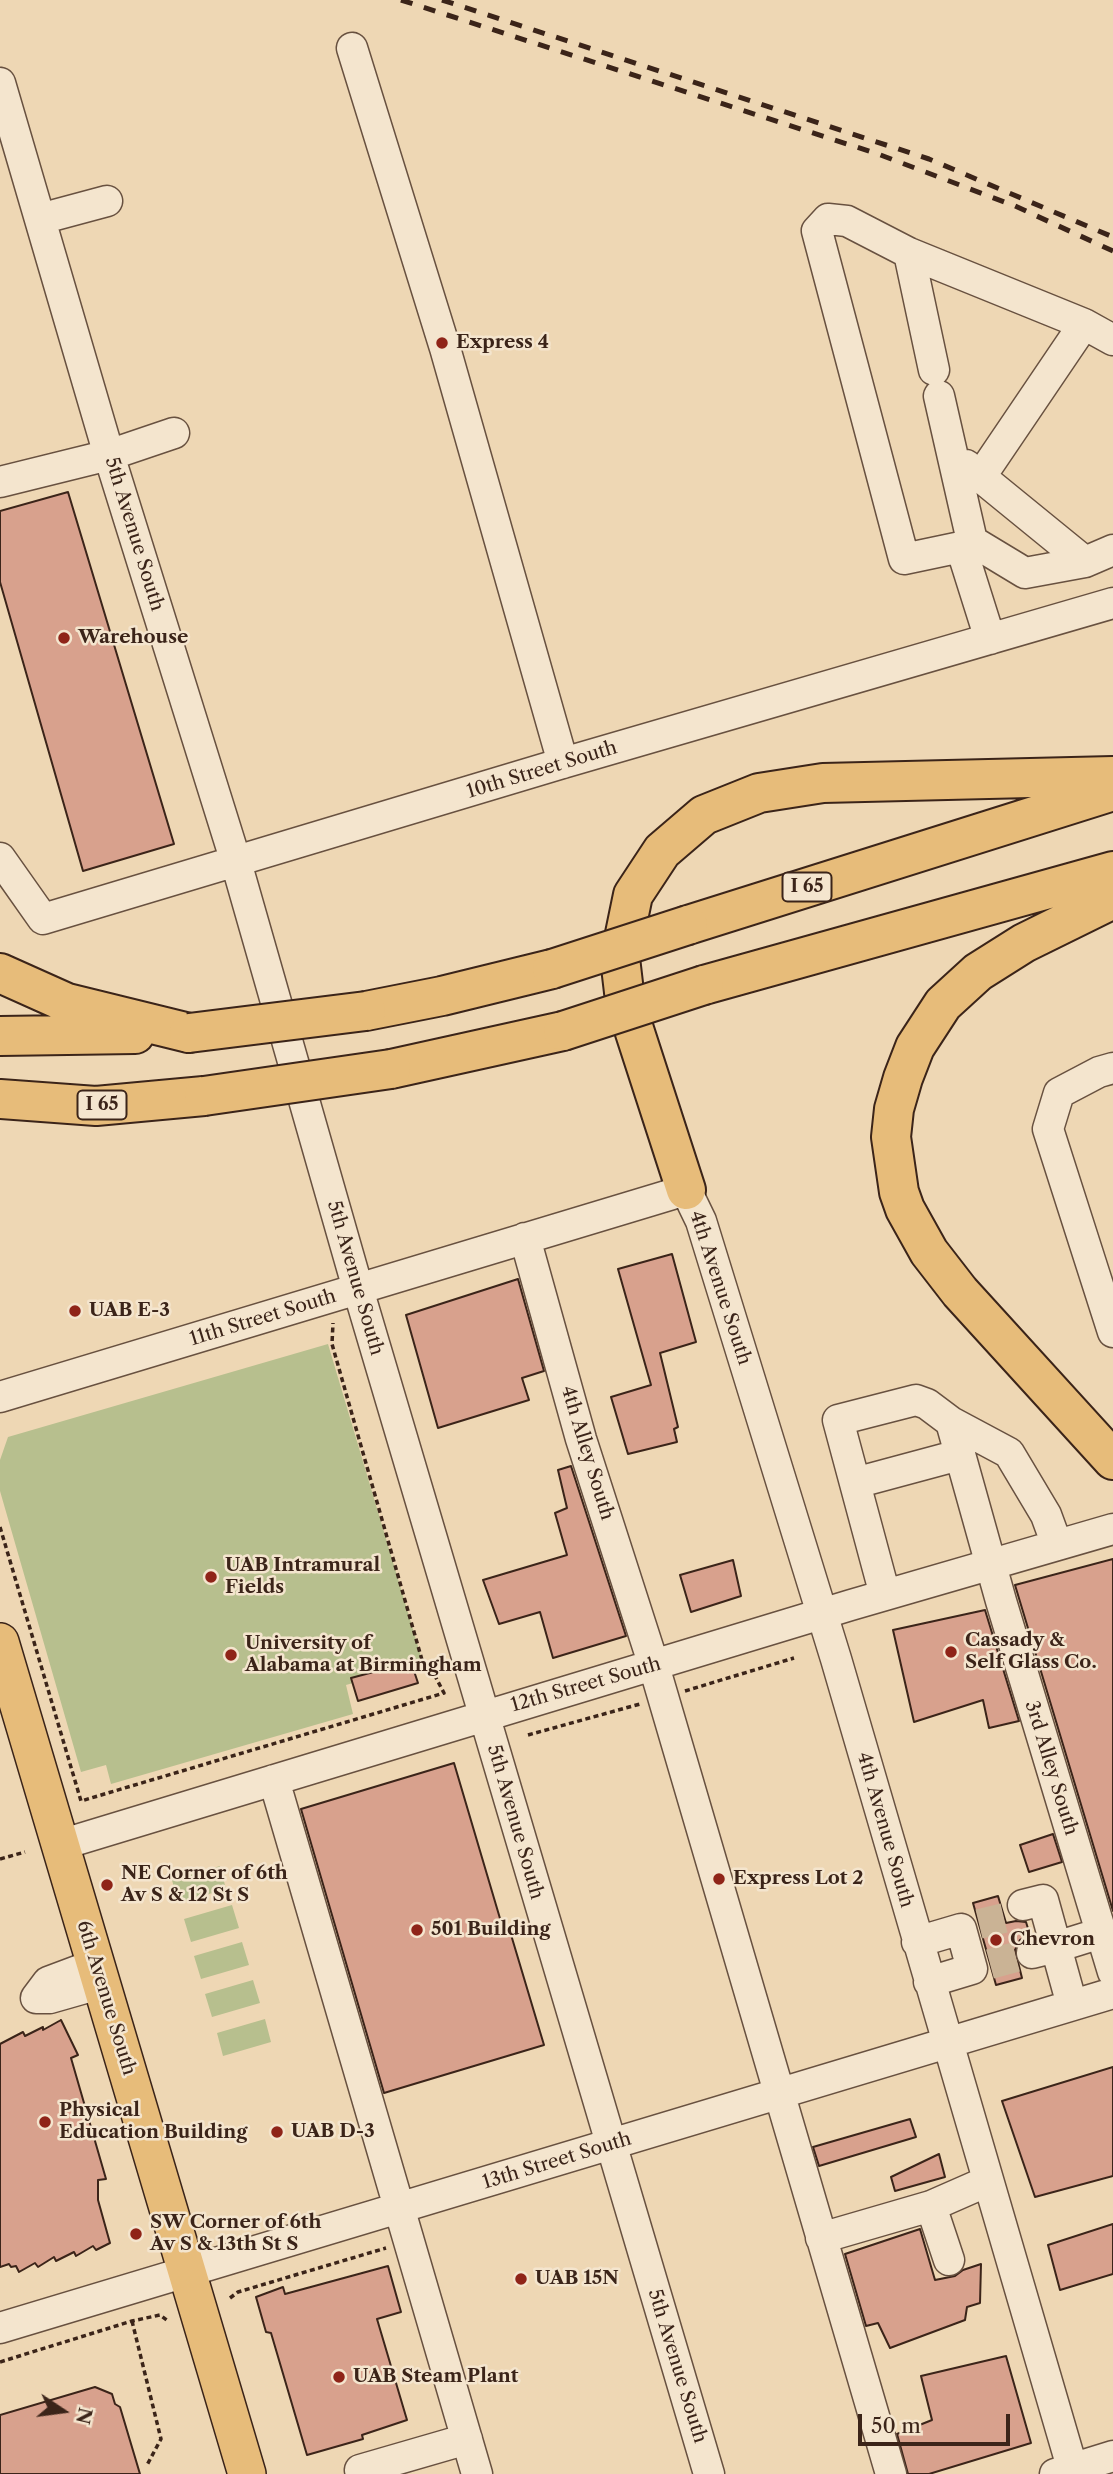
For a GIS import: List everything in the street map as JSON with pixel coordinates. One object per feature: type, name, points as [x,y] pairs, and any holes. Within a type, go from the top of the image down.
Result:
[{"type":"highway","points":[[685,1190],[629,1014],[620,958],[633,895],[662,852],[704,815],[759,793],[823,783],[1113,776]]},
{"type":"highway","name":"I 65","points":[[0,1036],[189,1033],[366,1011],[442,996],[552,969],[1113,791]]},
{"type":"highway","name":"I 65","points":[[0,1099],[96,1105],[204,1096],[391,1069],[563,1031],[704,985],[1113,871]]},
{"type":"highway","points":[[1113,900],[1013,950],[978,972],[943,1004],[915,1047],[894,1109],[891,1137],[898,1192],[929,1252],[960,1292],[1113,1460]]},
{"type":"highway","points":[[0,973],[67,1003],[189,1033]]},
{"type":"main road","name":"6th Avenue South","points":[[0,1642],[247,2474]]},
{"type":"street","points":[[352,48],[433,309],[563,763]]},
{"type":"street","name":"5th Avenue South","points":[[0,83],[109,455],[236,862],[358,1289],[709,2474]]},
{"type":"street","points":[[40,219],[107,201]]},
{"type":"street","points":[[1113,340],[1084,324],[909,253],[847,221],[828,219],[817,231],[904,559],[967,544],[1025,573],[1085,562],[1113,550]]},
{"type":"street","points":[[909,253],[967,544],[990,639]]},
{"type":"street","points":[[981,476],[1084,324]]},
{"type":"street","points":[[0,482],[109,455],[174,433]]},
{"type":"street","points":[[951,455],[981,476],[1085,562]]},
{"type":"street","name":"10th Street South","points":[[0,858],[43,919],[563,763],[1113,603]]},
{"type":"street","points":[[1113,1068],[1099,1072],[1059,1093],[1048,1129],[1113,1332]]},
{"type":"street","name":"11th Street South","points":[[0,1397],[685,1190]]},
{"type":"street","name":"4th Avenue South","points":[[685,1190],[701,1221],[822,1614],[988,2181],[1067,2472]]},
{"type":"street","name":"4th Alley South","points":[[525,1238],[581,1440],[654,1665],[891,2474]]},
{"type":"street","points":[[885,1595],[838,1420],[916,1400],[927,1404],[951,1422],[1009,1453],[1046,1515],[1057,1545]]},
{"type":"street","name":"3rd Alley South","points":[[951,1422],[1005,1614],[1113,1972]]},
{"type":"street","points":[[855,1483],[959,1455]]},
{"type":"street","name":"12th Street South","points":[[60,1845],[885,1595],[1113,1529]]},
{"type":"street","points":[[274,1780],[477,2474]]},
{"type":"street","points":[[917,1942],[1042,1900],[1007,1963]]},
{"type":"street","points":[[987,1917],[1007,1963],[1072,2005]]},
{"type":"street","points":[[929,1982],[1007,1963],[1101,1933]]},
{"type":"street","name":"13th Street South","points":[[0,2328],[1113,1993]]},
{"type":"street","points":[[821,2238],[931,2206],[988,2181]]},
{"type":"street","points":[[931,2206],[949,2260]]},
{"type":"street","points":[[360,2470],[467,2440]]},
{"type":"street","points":[[1067,2472],[1113,2456]]},
{"type":"path","points":[[0,1527],[81,1801],[444,1693],[434,1674],[424,1667],[332,1344],[333,1322]]},
{"type":"path","points":[[528,1735],[794,1658]]},
{"type":"path","points":[[0,1859],[25,1852]]},
{"type":"path","points":[[230,2298],[238,2292],[408,2241]]},
{"type":"path","points":[[0,2362],[132,2321],[160,2315],[168,2321]]},
{"type":"path","points":[[132,2321],[161,2439],[147,2465]]},
{"type":"green space","name":"UAB Intramural Fields","points":[[328,1344],[423,1663],[346,1685],[353,1714],[111,1784],[106,1765],[81,1772],[0,1491],[0,1460],[8,1437]]},
{"type":"green space","points":[[220,1866],[226,1889],[178,1903],[172,1880]]},
{"type":"green space","points":[[232,1905],[239,1928],[191,1942],[184,1919]]},
{"type":"green space","points":[[242,1942],[249,1965],[201,1979],[194,1956]]},
{"type":"green space","points":[[253,1980],[260,2003],[212,2017],[205,1994]]},
{"type":"green space","points":[[265,2019],[271,2042],[223,2056],[217,2033]]},
{"type":"building","name":"Warehouse","points":[[68,492],[174,844],[83,871],[0,582],[0,511]]},
{"type":"building","points":[[672,1254],[696,1342],[660,1353],[678,1427],[674,1429],[677,1442],[628,1454],[611,1397],[651,1385],[618,1269]]},
{"type":"building","points":[[518,1279],[544,1371],[522,1378],[529,1400],[438,1428],[406,1315]]},
{"type":"building","points":[[571,1466],[626,1636],[553,1658],[540,1612],[499,1624],[483,1580],[567,1555],[555,1513],[567,1508],[558,1470]]},
{"type":"building","points":[[1113,1559],[1113,1911],[1015,1585]]},
{"type":"building","points":[[733,1560],[741,1596],[691,1612],[680,1575]]},
{"type":"building","points":[[985,1610],[1019,1721],[989,1728],[983,1700],[914,1722],[893,1630]]},
{"type":"building","points":[[411,1662],[418,1683],[358,1701],[351,1678]]},
{"type":"building","name":"501 Building","points":[[454,1763],[504,1932],[509,1928],[544,2045],[384,2093],[301,1809]]},
{"type":"building","points":[[1053,1834],[1062,1862],[1029,1872],[1020,1845]]},
{"type":"building","points":[[998,1896],[1006,1923],[1026,1922],[1030,1935],[1020,1940],[1015,1950],[1022,1978],[996,1985],[973,1903]]},
{"type":"building","name":"Physical Education Building","points":[[61,2020],[78,2055],[71,2058],[106,2179],[98,2180],[98,2200],[110,2243],[96,2250],[93,2246],[76,2256],[74,2252],[56,2261],[54,2257],[38,2267],[35,2263],[19,2272],[16,2266],[11,2267],[9,2264],[0,2267],[0,2044],[23,2032],[25,2036]]},
{"type":"building","points":[[1113,2067],[1113,2176],[1035,2197],[1002,2101]]},
{"type":"building","points":[[910,2119],[916,2137],[819,2166],[813,2147]]},
{"type":"building","points":[[939,2154],[945,2177],[895,2191],[891,2177]]},
{"type":"building","points":[[1113,2224],[1113,2274],[1060,2290],[1048,2245]]},
{"type":"building","points":[[920,2229],[935,2280],[955,2276],[981,2264],[980,2303],[967,2307],[965,2320],[890,2348],[878,2323],[866,2326],[845,2254]]},
{"type":"building","name":"UAB Steam Plant","points":[[388,2266],[401,2312],[377,2319],[407,2420],[362,2435],[363,2439],[307,2455],[271,2333],[266,2332],[256,2297],[283,2287],[285,2294]]},
{"type":"building","points":[[1006,2356],[1031,2443],[929,2474],[908,2474],[897,2434],[932,2420],[921,2376]]},
{"type":"building","points":[[95,2387],[112,2394],[115,2404],[120,2407],[140,2474],[0,2474],[0,2415]]},
{"type":"tunnel","points":[[979,1924],[1004,1918]]},
{"type":"tunnel","points":[[990,1964],[1016,1957]]},
{"type":"railway","points":[[401,0],[878,154],[1015,206],[1113,251]]},
{"type":"railway","points":[[442,0],[929,159],[1113,237]]},
{"type":"place","name":"Express 4","points":[[442,343]]},
{"type":"place","name":"Warehouse","points":[[64,638]]},
{"type":"place","name":"UAB E-3","points":[[75,1311]]},
{"type":"place","name":"UAB Intramural Fields","points":[[211,1577]]},
{"type":"place","name":"Cassady & Self Glass Co.","points":[[951,1652]]},
{"type":"place","name":"University of Alabama at Birmingham","points":[[231,1655]]},
{"type":"place","name":"Express Lot 2","points":[[719,1879]]},
{"type":"place","name":"NE Corner of 6th Av S & 12 St S","points":[[107,1885]]},
{"type":"place","name":"501 Building","points":[[417,1930]]},
{"type":"place","name":"Chevron","points":[[996,1940]]},
{"type":"place","name":"Physical Education Building","points":[[45,2122]]},
{"type":"place","name":"UAB D-3","points":[[277,2132]]},
{"type":"place","name":"SW Corner of 6th Av S & 13th St S","points":[[136,2234]]},
{"type":"place","name":"UAB 15N","points":[[521,2279]]},
{"type":"place","name":"UAB Steam Plant","points":[[339,2377]]}]
